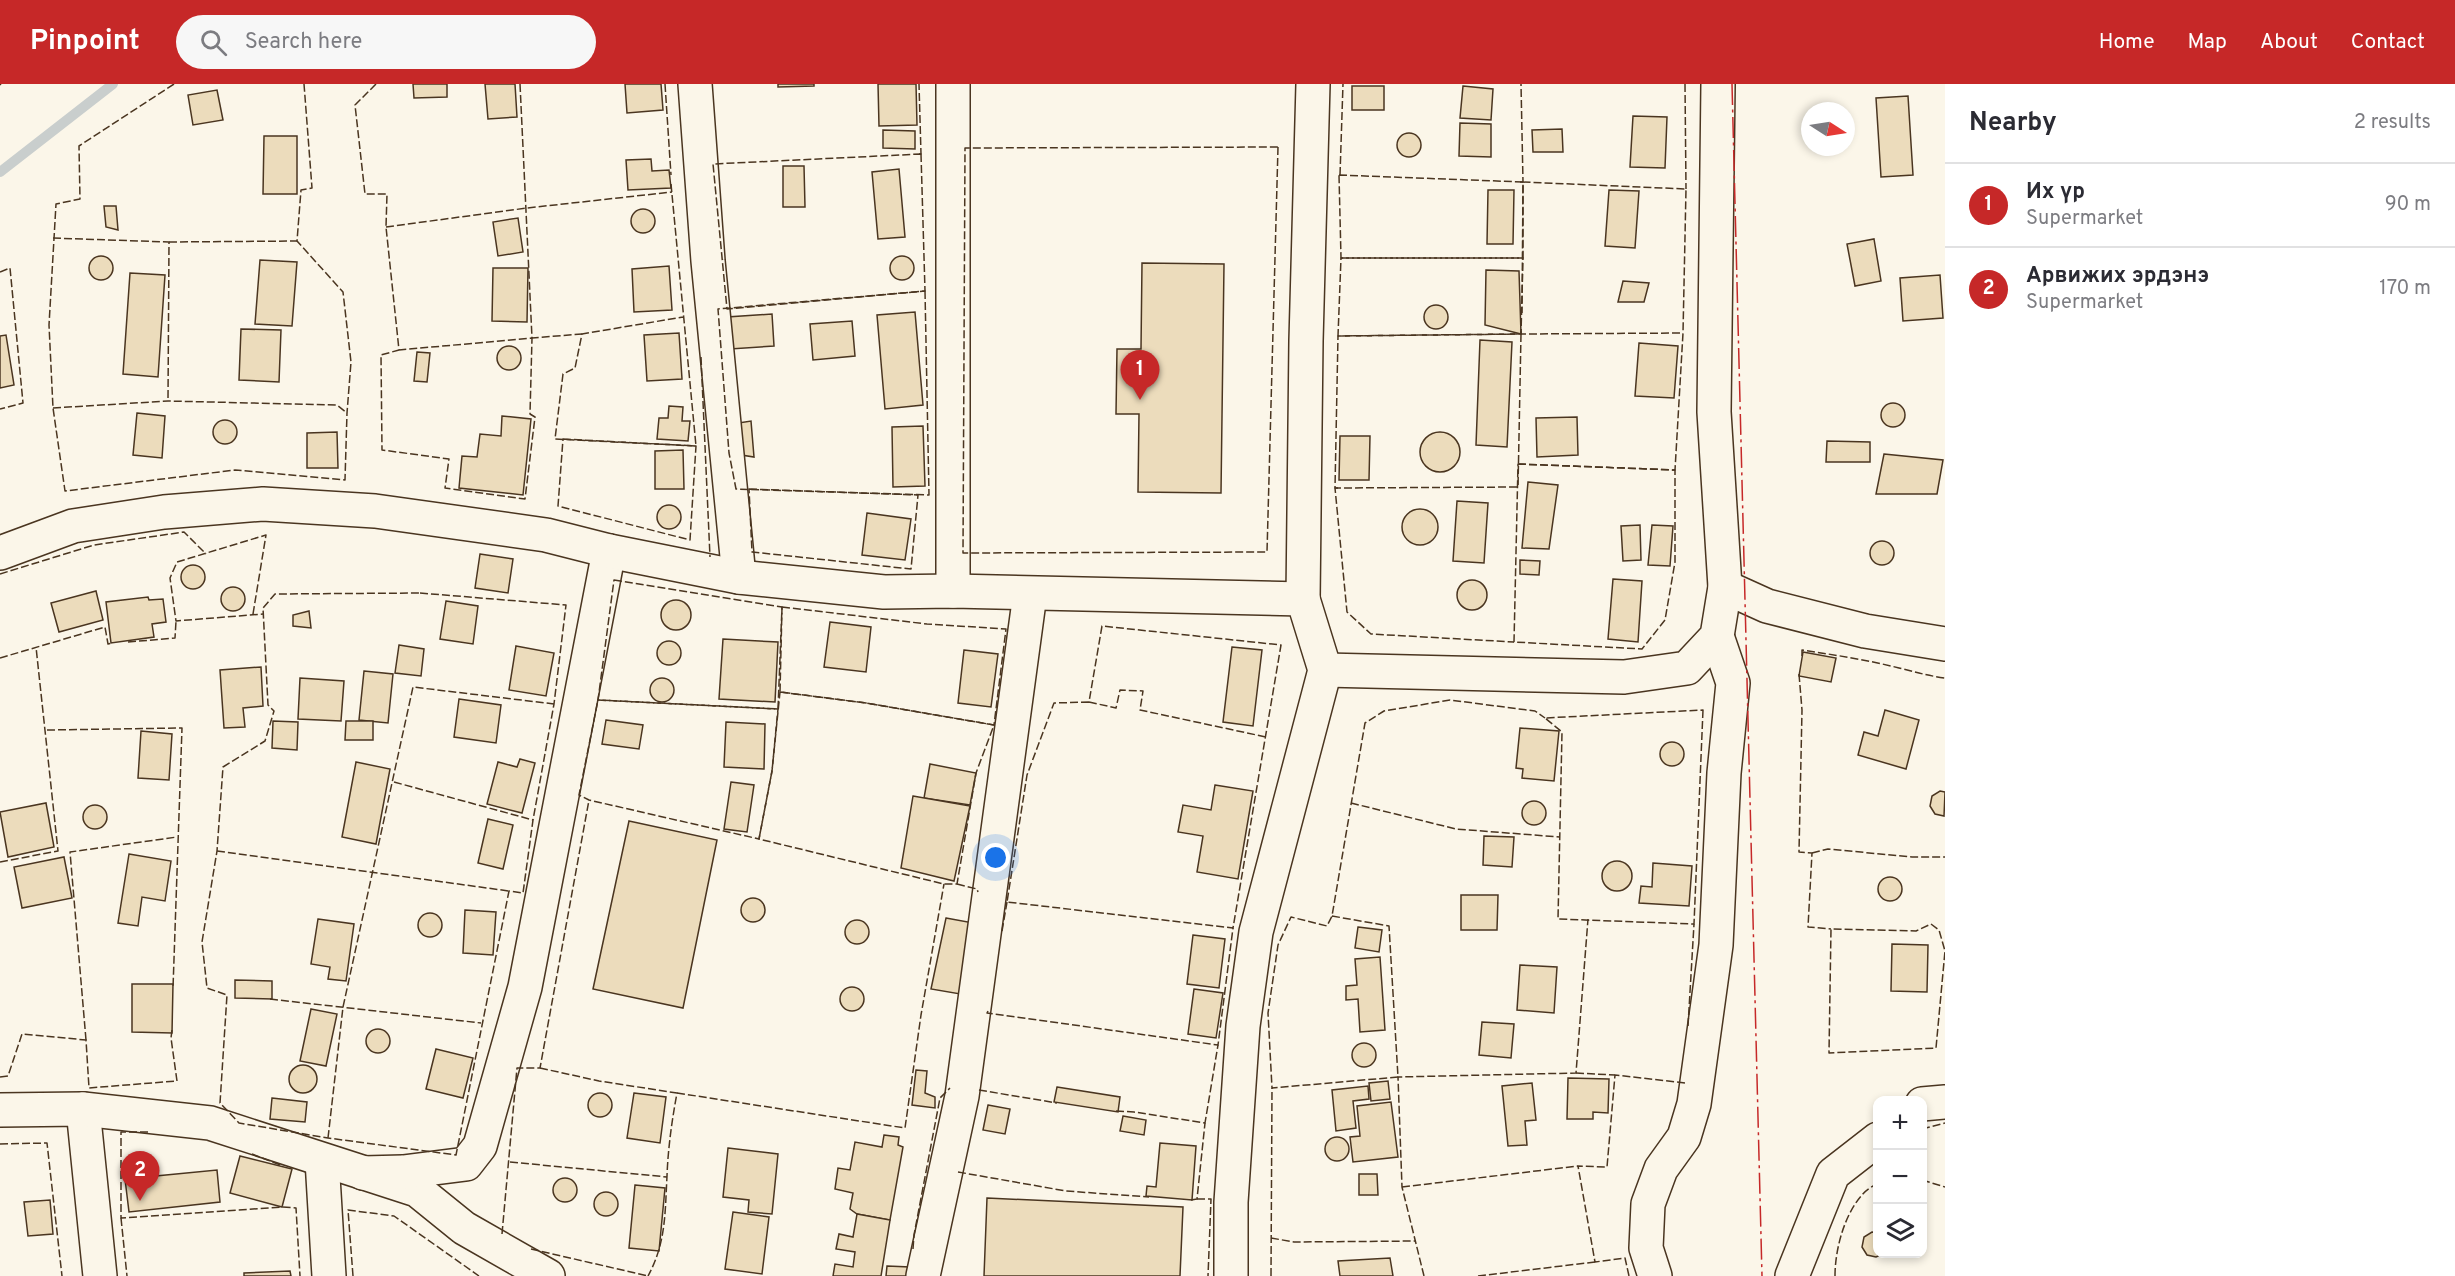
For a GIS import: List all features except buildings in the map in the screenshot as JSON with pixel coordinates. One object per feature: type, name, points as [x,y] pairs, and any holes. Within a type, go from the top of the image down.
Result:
[{"type":"street","points":[[695,84],[708,261],[739,577]]},
{"type":"street","points":[[953,84],[953,591]]},
{"type":"street","points":[[1231,1276],[1231,1202],[1243,1026],[1256,932],[1325,670],[1303,599],[1306,341],[1313,84]]},
{"type":"street","points":[[1655,1276],[1646,1248],[1648,1204],[1661,1169],[1684,1137],[1694,1104],[1716,945],[1724,773],[1733,682],[1717,636],[1725,587],[1714,412],[1718,84]]},
{"type":"street","points":[[0,553],[73,526],[164,512],[263,504],[386,513],[546,535],[609,551],[739,577],[884,592],[953,591],[1303,599]]},
{"type":"street","points":[[363,1173],[403,1172],[466,1164],[480,1146],[525,987],[609,551]]},
{"type":"street","points":[[1725,587],[1767,606],[1865,631],[1945,644]]},
{"type":"street","points":[[923,1276],[962,1096],[1030,594]]},
{"type":"street","points":[[1325,670],[1624,677],[1687,668],[1717,636]]},
{"type":"street","points":[[1927,1104],[1945,1102]]},
{"type":"street","points":[[0,1110],[83,1109],[210,1123],[417,1190],[464,1228],[548,1276]]},
{"type":"street","points":[[83,1109],[100,1276]]},
{"type":"street","points":[[1792,1276],[1833,1174],[1873,1143]]},
{"type":"street","points":[[322,1160],[329,1276]]},
{"type":"waterway","points":[[0,172],[113,84]]},
{"type":"fence","points":[[174,84],[79,146],[80,199],[56,204],[49,325],[53,408],[65,491],[235,470],[345,480],[351,362],[343,292],[297,241],[301,190],[312,188],[304,84]]},
{"type":"fence","points":[[376,84],[355,105],[365,194],[387,194],[386,227],[399,350],[381,355],[382,450],[449,459],[445,488],[525,499],[535,417],[530,414],[532,338],[399,350]]},
{"type":"fence","points":[[520,84],[532,338],[582,334]]},
{"type":"fence","points":[[665,84],[671,175]]},
{"type":"fence","points":[[919,84],[921,154],[919,154]]},
{"type":"fence","points":[[1340,175],[1343,84]]},
{"type":"fence","points":[[1520,182],[1523,182],[1521,84]]},
{"type":"fence","points":[[1685,84],[1686,189]]},
{"type":"fence","points":[[1278,147],[1267,552],[963,553],[965,148],[1278,147]]},
{"type":"fence","points":[[921,154],[925,291],[727,309],[713,164],[921,154]]},
{"type":"fence","points":[[1339,175],[1523,182],[1523,258],[1341,258],[1339,175]]},
{"type":"fence","points":[[1518,464],[1675,470],[1683,333],[1686,189],[1523,182],[1522,313]]},
{"type":"fence","points":[[671,184],[696,446],[555,439],[563,374],[575,368],[582,334],[683,317]]},
{"type":"fence","points":[[386,227],[672,192]]},
{"type":"fence","points":[[53,238],[169,242],[168,401]]},
{"type":"fence","points":[[169,242],[297,241]]},
{"type":"fence","points":[[1341,258],[1523,258],[1521,334],[1338,336],[1341,258]]},
{"type":"fence","points":[[0,272],[10,268],[23,403],[0,409]]},
{"type":"fence","points":[[925,291],[929,495],[736,489],[729,453],[718,309],[925,291]]},
{"type":"fence","points":[[1521,331],[1521,334],[1683,333]]},
{"type":"fence","points":[[1521,334],[1518,487],[1335,488],[1338,336],[1521,334]]},
{"type":"fence","points":[[701,357],[710,557]]},
{"type":"fence","points":[[53,408],[168,401],[337,405],[347,413]]},
{"type":"fence","points":[[563,439],[696,446],[690,540],[558,506],[563,439]]},
{"type":"fence","points":[[1518,464],[1675,470],[1675,562],[1665,620],[1642,649],[1514,642],[1518,464]]},
{"type":"fence","points":[[1338,488],[1335,488],[1347,612],[1371,634],[1514,642]]},
{"type":"fence","points":[[749,489],[918,495],[911,569],[752,552],[749,489]]},
{"type":"fence","points":[[0,574],[94,545],[184,532],[206,554]]},
{"type":"fence","points":[[253,614],[266,535],[177,562],[170,578],[176,621],[263,614]]},
{"type":"fence","points":[[614,580],[782,607],[778,709],[598,700],[614,580]]},
{"type":"fence","points":[[420,593],[566,605],[554,704],[533,820],[523,893],[509,891],[456,1155],[328,1138],[239,1123],[220,1103],[227,995],[207,988],[202,942],[217,851],[223,767],[265,741],[274,711],[268,705],[263,608],[275,594],[420,593]]},
{"type":"fence","points":[[782,607],[927,624],[1006,629],[994,725],[866,703],[780,692],[782,607]]},
{"type":"fence","points":[[128,642],[175,638],[176,621]]},
{"type":"fence","points":[[1089,702],[1054,703],[1027,775],[1007,902],[1233,928],[1281,645],[1102,626],[1089,702],[1116,708],[1120,690],[1143,691],[1140,710],[1266,737]]},
{"type":"fence","points":[[0,658],[105,627],[108,644],[113,643]]},
{"type":"fence","points":[[0,862],[58,851],[36,647]]},
{"type":"fence","points":[[1802,656],[1802,650],[1863,660],[1945,678]]},
{"type":"fence","points":[[1799,674],[1802,710],[1799,852],[1812,853],[1808,927],[1831,929]]},
{"type":"fence","points":[[328,1138],[343,1007],[413,687],[554,704]]},
{"type":"fence","points":[[780,692],[866,703],[994,725],[976,773],[957,884],[944,884],[759,839],[772,771],[780,692]]},
{"type":"fence","points":[[598,700],[778,709],[772,771],[759,839],[589,800],[579,795],[598,700]]},
{"type":"fence","points":[[1332,916],[1389,926],[1398,1077],[1272,1088],[1268,1013],[1278,945],[1291,917],[1327,926],[1332,916],[1365,723],[1384,711],[1450,700],[1535,711],[1545,718]]},
{"type":"fence","points":[[1703,710],[1694,924],[1558,919],[1562,732],[1545,718],[1703,710]]},
{"type":"fence","points":[[47,730],[182,728],[173,988]]},
{"type":"fence","points":[[394,782],[533,820]]},
{"type":"fence","points":[[502,1234],[517,1068],[540,1068],[589,800]]},
{"type":"fence","points":[[1351,803],[1456,829],[1560,837]]},
{"type":"fence","points":[[86,1040],[70,852],[177,837]]},
{"type":"fence","points":[[1812,853],[1828,849],[1912,857],[1945,857]]},
{"type":"fence","points":[[217,851],[509,891]]},
{"type":"fence","points":[[677,1093],[905,1128],[921,1015],[944,884]]},
{"type":"fence","points":[[957,884],[977,889],[978,892]]},
{"type":"fence","points":[[1002,931],[1007,902]]},
{"type":"fence","points":[[1424,1276],[1402,1187],[1398,1077],[1576,1073],[1588,919]]},
{"type":"fence","points":[[1688,1026],[1694,924]]},
{"type":"fence","points":[[1931,924],[1939,930],[1945,951],[1936,1048],[1829,1053],[1831,929],[1916,931],[1931,924]]},
{"type":"fence","points":[[988,1011],[987,1013],[1218,1045],[1233,928]]},
{"type":"fence","points":[[270,999],[481,1023]]},
{"type":"fence","points":[[0,1077],[8,1076],[22,1034],[86,1040],[89,1088],[177,1081],[172,1030]]},
{"type":"fence","points":[[1116,1111],[1205,1123],[1218,1045]]},
{"type":"fence","points":[[540,1068],[599,1081],[677,1093],[669,1145],[664,1228],[658,1252],[648,1276]]},
{"type":"fence","points":[[1576,1073],[1615,1075]]},
{"type":"fence","points":[[1629,1276],[1625,1258],[1595,1262],[1578,1166],[1607,1167],[1615,1075],[1685,1083]]},
{"type":"fence","points":[[913,1249],[940,1098],[950,1088]]},
{"type":"fence","points":[[1271,1276],[1272,1088]]},
{"type":"fence","points":[[979,1090],[1057,1103]]},
{"type":"fence","points":[[1191,1200],[1197,1199],[1205,1123]]},
{"type":"fence","points":[[1927,1128],[1945,1123]]},
{"type":"fence","points":[[148,1132],[121,1132],[121,1218],[296,1208],[300,1276]]},
{"type":"fence","points":[[0,1144],[47,1143],[62,1276]]},
{"type":"fence","points":[[252,1154],[283,1166]]},
{"type":"fence","points":[[510,1162],[667,1177]]},
{"type":"fence","points":[[1402,1187],[1578,1166]]},
{"type":"fence","points":[[958,1172],[1066,1191],[1149,1197]]},
{"type":"fence","points":[[1927,1182],[1945,1187]]},
{"type":"fence","points":[[1835,1276],[1839,1244],[1850,1212],[1864,1193],[1873,1186]]},
{"type":"fence","points":[[1197,1199],[1211,1199],[1208,1276]]},
{"type":"fence","points":[[353,1276],[348,1210],[394,1216],[479,1276]]},
{"type":"fence","points":[[121,1218],[127,1276]]},
{"type":"fence","points":[[1271,1238],[1294,1242],[1416,1241]]},
{"type":"fence","points":[[531,1249],[648,1276]]},
{"type":"fence","points":[[1478,1276],[1595,1262]]},
{"type":"power","points":[[1732,84],[1762,1276]]},
{"type":"place","name":"Их үр","points":[[1140,400]]},
{"type":"place","name":"Арвижих эрдэнэ","points":[[140,1201]]}]
